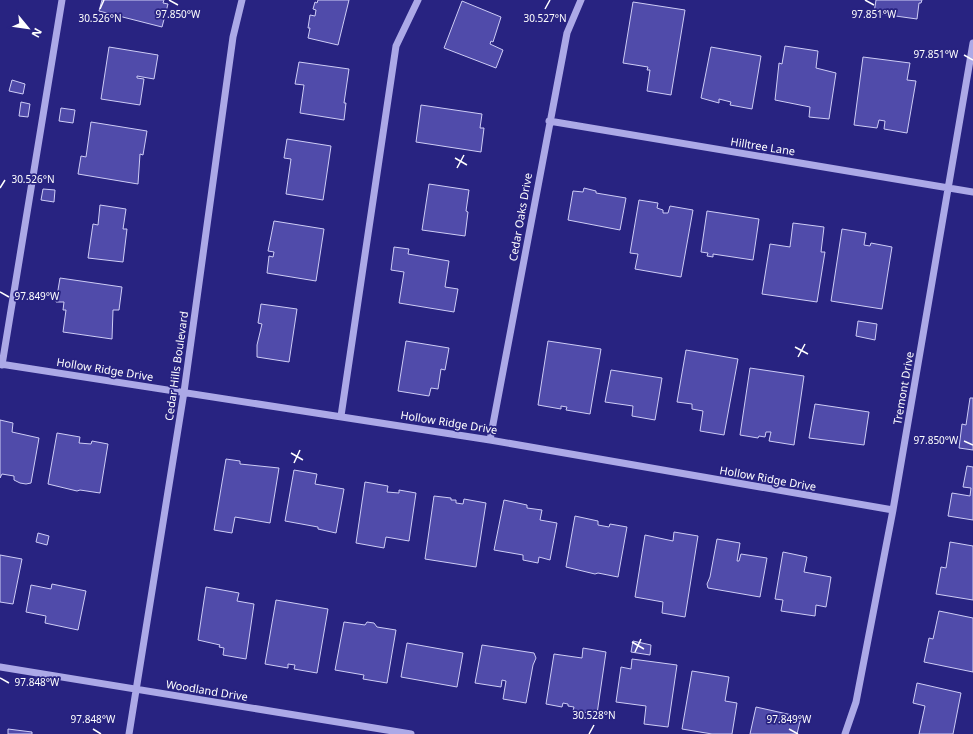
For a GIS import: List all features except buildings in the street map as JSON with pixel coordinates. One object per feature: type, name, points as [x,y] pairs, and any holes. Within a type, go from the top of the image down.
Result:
[{"type":"street","points":[[1,364],[62,0]]},
{"type":"street","name":"Cedar Hills Boulevard","points":[[129,734],[184,392],[233,37],[242,0]]},
{"type":"street","points":[[341,416],[396,46],[418,0]]},
{"type":"street","name":"Cedar Oaks Drive","points":[[490,440],[549,121],[567,33],[581,0]]},
{"type":"street","name":"Tremont Drive","points":[[845,734],[856,702],[893,510],[950,188],[973,43]]},
{"type":"street","name":"Hilltree Lane","points":[[549,121],[973,192]]},
{"type":"street","name":"Hollow Ridge Drive","points":[[1,364],[490,440],[893,510]]},
{"type":"street","name":"Woodland Drive","points":[[0,667],[411,734]]}]
